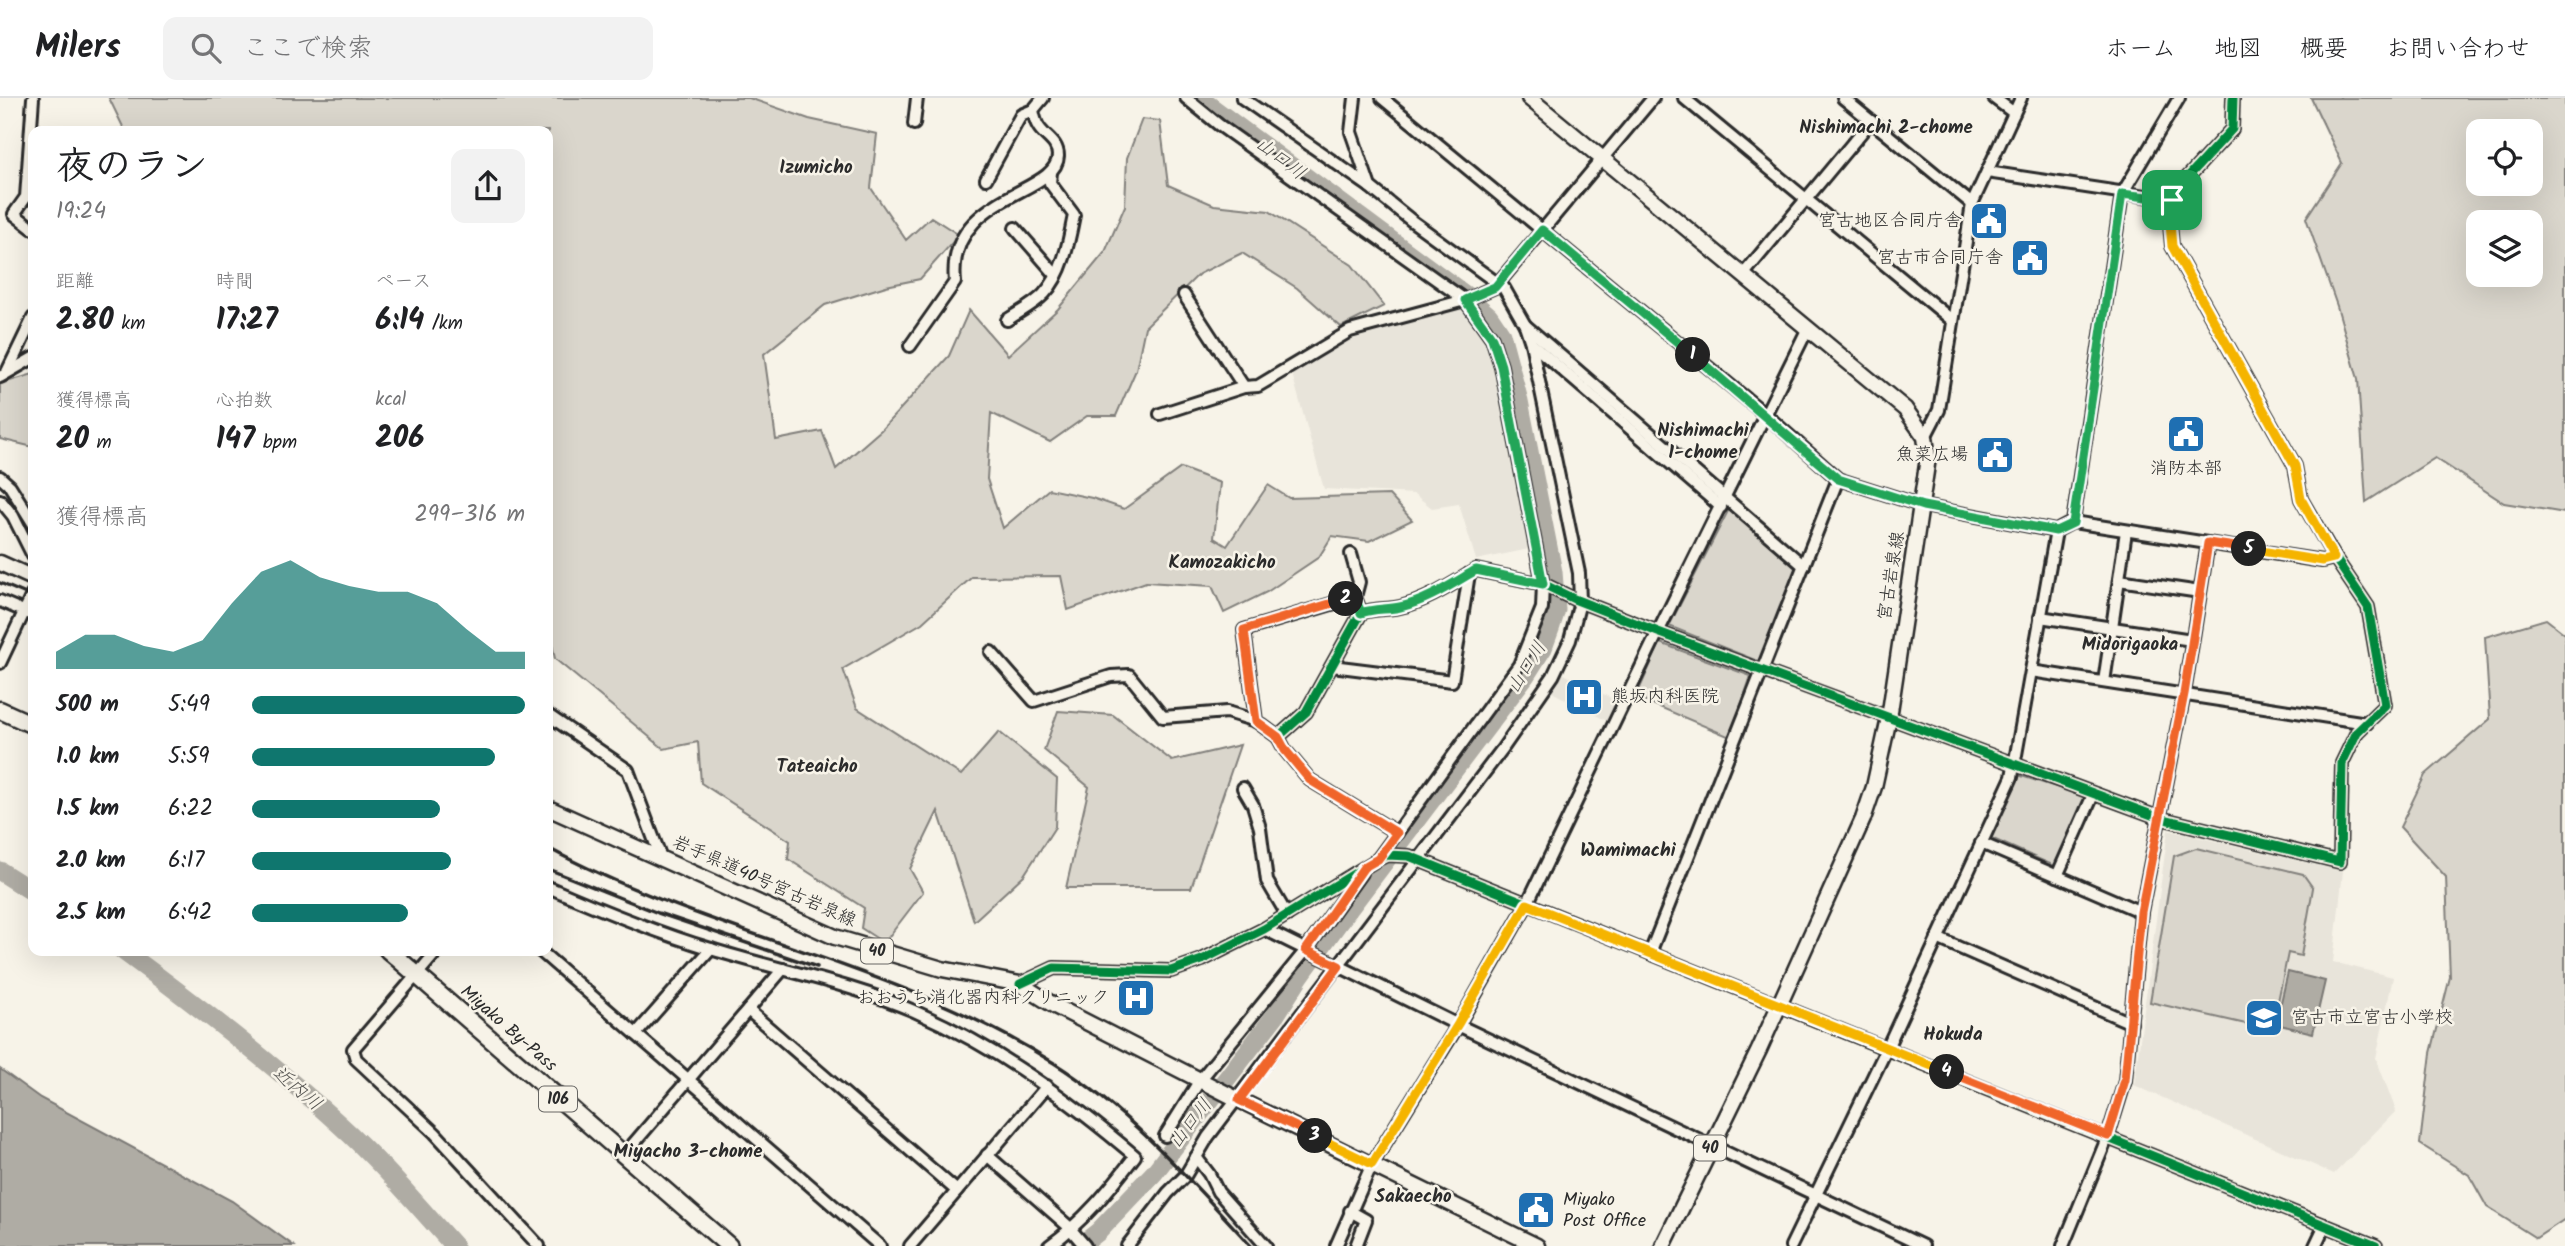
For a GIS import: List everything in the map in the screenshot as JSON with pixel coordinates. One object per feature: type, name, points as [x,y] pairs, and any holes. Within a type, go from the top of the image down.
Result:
[{"type":"highway","points":[[0,710],[28,722]]},
{"type":"highway","name":"Miyako By-Pass","points":[[395,956],[729,1246]]},
{"type":"main road","points":[[1529,98],[1905,409],[1925,438]]},
{"type":"main road","name":"宮古岩泉線","points":[[1711,1146],[1759,1050],[1863,820],[1874,788],[1889,718],[1923,506],[1928,458],[1925,438]]},
{"type":"main road","points":[[0,562],[28,576]]},
{"type":"main road","name":"岩手県道40号宮古岩泉線","points":[[553,810],[835,937],[942,969],[1020,984],[1055,1006],[1204,1082],[1537,1246]]},
{"type":"main road","name":"40","points":[[1663,1246],[1711,1146]]},
{"type":"street","points":[[31,126],[33,98]]},
{"type":"street","points":[[914,124],[917,98]]},
{"type":"street","points":[[986,179],[1021,115],[1033,110],[1043,98]]},
{"type":"street","points":[[1186,98],[1219,125],[1465,300],[1492,338],[1501,366],[1543,584],[1542,608],[1519,664],[1397,833],[1383,857]]},
{"type":"street","points":[[1127,1246],[1168,1193],[1185,1176],[1201,1146],[1234,1097],[1413,858],[1503,748],[1553,677],[1570,640],[1577,600],[1578,573],[1531,343],[1525,326],[1504,288],[1412,222],[1370,187],[1242,98]]},
{"type":"street","points":[[1355,98],[1351,132],[1370,187]]},
{"type":"street","points":[[1382,98],[1766,415],[1838,479],[1923,506],[2056,531],[2073,523],[2322,561],[2334,558]]},
{"type":"street","points":[[1160,414],[1244,387],[1258,386],[1350,331],[1465,300],[1497,285],[1653,98]]},
{"type":"street","points":[[1684,98],[1953,321]]},
{"type":"street","points":[[1843,98],[1972,204]]},
{"type":"street","points":[[1994,98],[2014,113]]},
{"type":"street","points":[[1925,438],[1939,410],[1972,204],[2021,98]]},
{"type":"street","points":[[2073,523],[2122,194],[2179,98]]},
{"type":"street","points":[[1278,737],[1306,712],[1361,613],[1422,600],[1476,570],[1543,584],[1658,632],[2160,818],[2340,862],[2342,763],[2357,733],[2385,705],[2368,607],[2334,558],[2301,499],[2295,466],[2172,246],[2172,200],[2186,179],[2232,129],[2234,98]]},
{"type":"street","points":[[1007,320],[1045,294],[1056,275],[1068,243],[1073,215],[1050,183],[1051,172],[1058,159],[1056,146],[1037,125],[1033,110]]},
{"type":"street","points":[[1743,275],[1871,121]]},
{"type":"street","points":[[28,169],[26,197],[14,214],[28,225]]},
{"type":"street","points":[[910,346],[955,282],[953,266],[966,229],[989,209],[1051,172]]},
{"type":"street","points":[[1987,172],[2172,200]]},
{"type":"street","points":[[1014,228],[1056,275]]},
{"type":"street","points":[[1184,295],[1244,387]]},
{"type":"street","points":[[1525,326],[1723,502]]},
{"type":"street","points":[[3,375],[28,328]]},
{"type":"street","points":[[1337,1244],[1372,1164],[1458,1024],[1527,904],[1808,328]]},
{"type":"street","points":[[1531,343],[1804,566]]},
{"type":"street","points":[[3,375],[28,361]]},
{"type":"street","points":[[0,477],[10,486],[28,515]]},
{"type":"street","points":[[1650,953],[1838,479]]},
{"type":"street","points":[[0,500],[13,516],[28,546]]},
{"type":"street","points":[[1791,1246],[1887,1048],[2012,776],[2056,531]]},
{"type":"street","points":[[2104,682],[2126,531]]},
{"type":"street","points":[[2063,1246],[2108,1136],[2125,1080],[2141,912],[2184,694],[2208,543]]},
{"type":"street","points":[[1351,554],[1360,582],[1355,597],[1361,613]]},
{"type":"street","points":[[1332,666],[1452,681],[1469,574]]},
{"type":"street","points":[[2119,580],[2200,592]]},
{"type":"street","points":[[1256,721],[1244,630],[1355,597]]},
{"type":"street","points":[[0,601],[28,613],[0,663]]},
{"type":"street","points":[[2040,617],[2192,640]]},
{"type":"street","points":[[991,652],[1034,701],[1111,676],[1129,675],[1163,717],[1227,712],[1256,721],[1278,737],[1285,750],[1310,780],[1397,833]]},
{"type":"street","points":[[2031,671],[2367,723]]},
{"type":"street","points":[[553,718],[628,770],[661,858]]},
{"type":"street","points":[[1243,788],[1253,805],[1260,828],[1267,881],[1287,915]]},
{"type":"street","points":[[2057,876],[2093,795]]},
{"type":"street","points":[[1981,843],[2141,912]]},
{"type":"street","points":[[1020,984],[1054,968],[1171,971],[1202,960],[1264,929],[1383,857],[1413,858],[2376,1246]]},
{"type":"street","points":[[1165,1136],[1308,950],[1364,867]]},
{"type":"street","points":[[553,889],[611,914],[711,949],[871,994],[914,1011],[982,1045],[1085,1113],[1135,1156],[1106,1195],[1072,1230],[1049,1246]]},
{"type":"street","points":[[1264,929],[1923,1246]]},
{"type":"street","points":[[1937,938],[2131,1023]]},
{"type":"street","points":[[636,1034],[711,949]]},
{"type":"street","points":[[432,956],[353,1049],[356,1059],[435,1133],[539,1246]]},
{"type":"street","points":[[546,956],[880,1246]]},
{"type":"street","points":[[623,1156],[783,969]]},
{"type":"street","points":[[748,1010],[957,1191]]},
{"type":"street","points":[[910,1246],[1046,1086]]},
{"type":"street","points":[[987,1156],[1072,1230],[1082,1243]]},
{"type":"street","points":[[1196,1157],[1218,1192],[1266,1246]]},
{"type":"street","points":[[1350,1211],[1366,1220],[1356,1246]]},
{"type":"street","points":[[2315,1246],[2325,1225]]},
{"type":"shaded area","points":[[109,98],[749,98],[809,119],[877,134],[871,188],[906,240],[931,217],[959,235],[920,279],[886,286],[825,305],[764,354],[776,440],[822,431],[836,469],[881,430],[949,356],[969,310],[1008,355],[1058,309],[1105,252],[1125,206],[1127,158],[1142,119],[1160,121],[1168,185],[1214,205],[1269,211],[1352,265],[1384,306],[1341,327],[1297,288],[1242,253],[1199,274],[1145,327],[1136,370],[1116,416],[1087,416],[1050,442],[991,413],[987,479],[1003,528],[1049,489],[1092,498],[1124,509],[1181,468],[1220,483],[1214,538],[1227,546],[1268,485],[1289,498],[1389,495],[1412,520],[1369,541],[1332,536],[1319,557],[1267,592],[1224,613],[1212,586],[1146,582],[1068,610],[1061,576],[972,577],[922,623],[843,669],[857,708],[961,775],[999,732],[1057,779],[1055,827],[1024,875],[974,921],[938,811],[910,869],[923,892],[884,943],[861,928],[864,908],[788,859],[790,841],[701,783],[698,742],[664,749],[555,659],[553,126],[123,126]]},
{"type":"shaded area","points":[[2311,98],[2565,98],[2565,513],[2504,503],[2435,458],[2366,502],[2358,379],[2337,306],[2306,218],[2342,163]]},
{"type":"shaded area","points":[[1463,306],[1486,338],[1495,370],[1529,549],[1476,560],[1459,504],[1432,508],[1414,494],[1324,489],[1291,370],[1323,356],[1324,348]]},
{"type":"shaded area","points":[[28,376],[28,446],[0,439],[0,384]]},
{"type":"shaded area","points":[[1729,509],[1799,571],[1760,662],[1669,626]]},
{"type":"shaded area","points":[[2546,619],[2565,634],[2565,1219],[2536,1238],[2487,1207],[2469,1175],[2420,1144],[2431,1053],[2450,977],[2446,877],[2400,827],[2425,775],[2490,719],[2485,637]]},
{"type":"shaded area","points":[[1660,643],[1751,676],[1730,737],[1636,697]]},
{"type":"shaded area","name":"熊坂内科医院","points":[[1560,672],[1619,702],[1609,722],[1550,691]]},
{"type":"shaded area","points":[[1058,711],[1113,715],[1172,761],[1240,745],[1191,888],[1066,888],[1089,787],[1044,750]]},
{"type":"shaded area","points":[[2018,775],[2088,797],[2057,867],[1991,838]]},
{"type":"shaded area","name":"宮古市立宮古小学校","points":[[2168,830],[2343,871],[2333,962],[2393,977],[2376,1058],[2396,1111],[2334,1174],[2134,1085]]},
{"type":"shaded area","points":[[2196,848],[2303,874],[2313,888],[2301,956],[2288,953],[2272,1030],[2150,1002],[2174,856]]},
{"type":"shaded area","points":[[2288,972],[2325,981],[2313,1033],[2276,1024]]},
{"type":"shaded area","points":[[0,1069],[40,1098],[232,1201],[294,1246],[0,1246]]},
{"type":"waterway","name":"山口川","points":[[1080,1246],[1098,1232],[1154,1173],[1275,1016],[1339,922],[1526,675],[1543,648],[1556,610],[1553,572],[1519,401],[1501,334],[1489,316],[1465,295],[1199,98]]},
{"type":"waterway","name":"近内川","points":[[0,871],[28,889]]},
{"type":"waterway","name":"近内川","points":[[130,956],[233,1035],[340,1125],[454,1246]]},
{"type":"railway","points":[[0,583],[28,595]]},
{"type":"railway","points":[[553,850],[673,904],[868,974],[932,1000],[994,1029],[1054,1063],[1082,1082],[1134,1125],[1251,1246]]},
{"type":"railway","points":[[553,871],[658,913],[817,967]]},
{"type":"cycle path","points":[[1397,833],[1310,780],[1285,750],[1278,737],[1306,712],[1361,613],[1420,601],[1476,570],[1543,584],[1658,632],[2160,818],[2340,862],[2342,763],[2357,732],[2385,705],[2368,607],[2335,558],[2301,499],[2295,466],[2172,246],[2172,200],[2186,179],[2232,129],[2233,98]]},
{"type":"cycle path","points":[[1020,984],[1054,968],[1171,971],[1202,960],[1264,929],[1378,859],[1387,855],[1409,856],[2376,1246]]},
{"type":"place","name":"宮古地区合同庁舎","points":[[1989,221]]},
{"type":"place","name":"宮古市合同庁舎","points":[[2030,258]]},
{"type":"place","name":"消防本部","points":[[2186,434]]},
{"type":"place","name":"魚菜広場","points":[[1995,455]]},
{"type":"place","name":"熊坂内科医院","points":[[1584,697]]},
{"type":"place","name":"おおうち消化器内科クリニック","points":[[1136,998]]},
{"type":"place","name":"宮古市立宮古小学校","points":[[2264,1018]]},
{"type":"place","name":"Miyako Post Office","points":[[1536,1210]]},
{"type":"district","name":"Nishimachi 2-chome","points":[[1886,128]]},
{"type":"district","name":"Izumicho","points":[[816,168]]},
{"type":"district","name":"Nishimachi 1-chome","points":[[1703,442]]},
{"type":"district","name":"Kamozakicho","points":[[1222,563]]},
{"type":"district","name":"Midorigaoka","points":[[2130,645]]},
{"type":"district","name":"Tateaicho","points":[[817,767]]},
{"type":"district","name":"Wamimachi","points":[[1628,851]]},
{"type":"district","name":"Hokuda","points":[[1953,1035]]},
{"type":"district","name":"Miyacho 3-chome","points":[[688,1152]]},
{"type":"district","name":"Sakaecho","points":[[1413,1197]]},
{"type":"route","points":[[2122,194],[2172,200],[2172,246],[2295,466],[2301,499],[2334,558],[2322,561],[2208,543],[2184,694],[2141,912],[2125,1080],[2108,1136],[1527,904],[1458,1024],[1372,1164],[1239,1100],[1339,966],[1306,950],[1364,867],[1378,859],[1397,833],[1310,780],[1285,750],[1278,737],[1256,721],[1244,630],[1355,597],[1361,613],[1371,609],[1399,607],[1422,600],[1476,570],[1543,584],[1501,366],[1492,338],[1465,300],[1495,287],[1542,230],[1766,415],[1838,479],[1923,506],[2056,531],[2073,523],[2122,194]]}]
